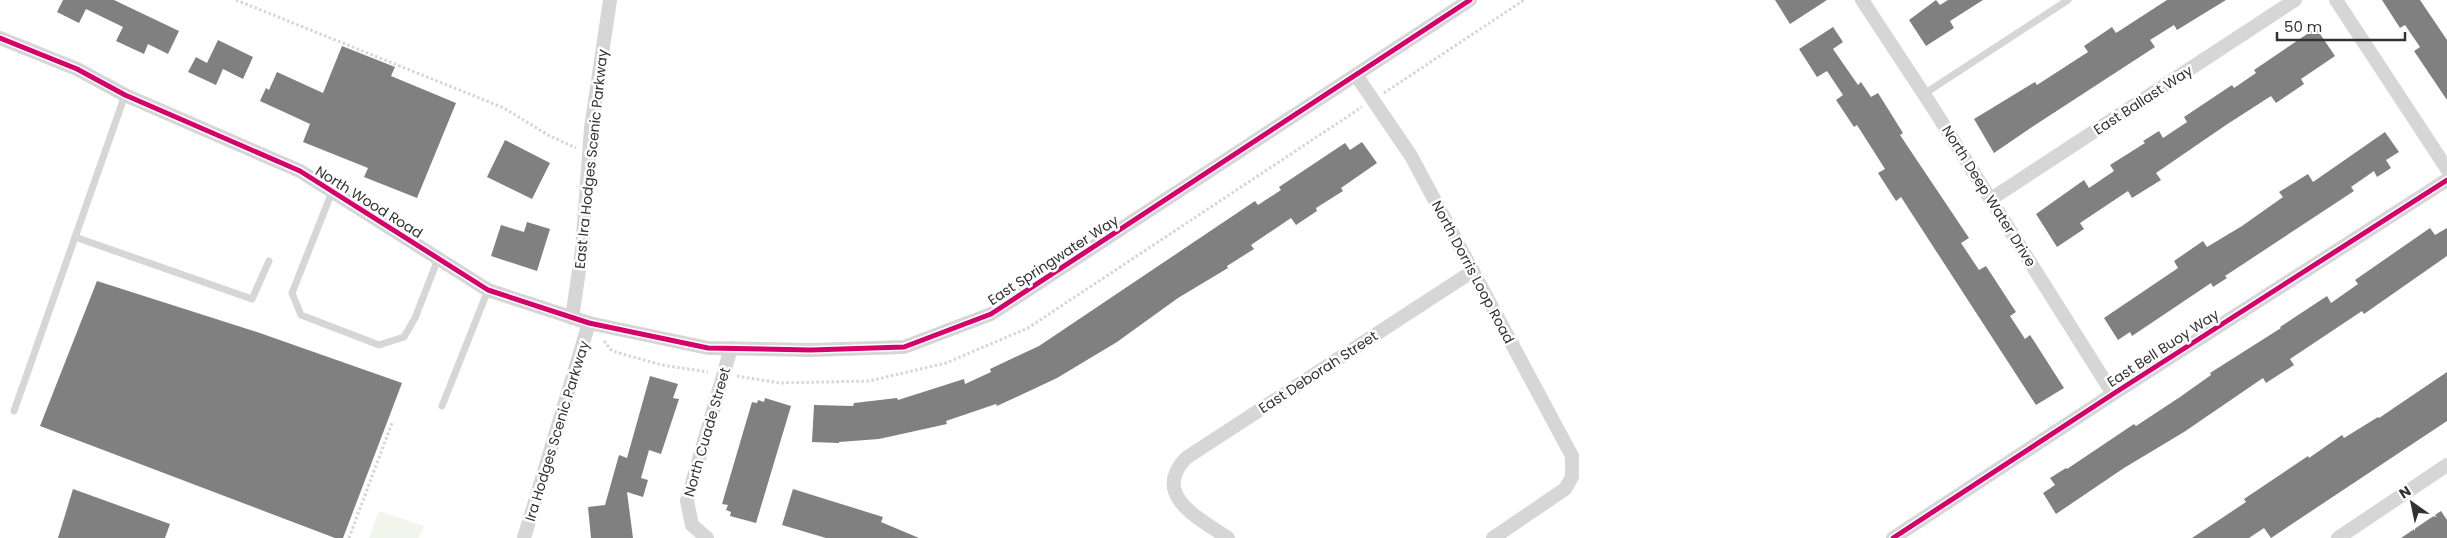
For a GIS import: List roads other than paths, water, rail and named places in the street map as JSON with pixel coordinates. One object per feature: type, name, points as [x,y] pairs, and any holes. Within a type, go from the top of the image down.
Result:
[{"type":"street","name":"East Ira Hodges Scenic Parkway","points":[[572,318],[582,250],[591,128],[610,0]]},
{"type":"street","name":"East Springwater Way","points":[[589,323],[708,348],[811,350],[904,347],[991,314],[1470,0]]},
{"type":"street","name":"East Ballast Way","points":[[1991,199],[2295,0]]},
{"type":"street","points":[[2336,0],[2447,170]]},
{"type":"street","name":"North Deep Water Drive","points":[[1868,2],[2113,394]]},
{"type":"street","name":"North Wood Road","points":[[0,38],[77,69],[125,95],[300,172],[488,290],[589,323]]},
{"type":"street","name":"North Dorris Loop Road","points":[[1356,75],[1411,156],[1569,450],[1573,463],[1572,477],[1560,494],[1493,538]]},
{"type":"street","name":"East Bell Buoy Way","points":[[1893,538],[2113,394],[2447,180]]},
{"type":"street","name":"East Deborah Street","points":[[1228,538],[1181,504],[1174,489],[1174,481],[1180,465],[1186,458],[1472,271]]},
{"type":"street","name":"Ira Hodges Scenic Parkway","points":[[524,538],[589,323]]},
{"type":"street","name":"North Cuade Street","points":[[707,538],[692,525],[687,501],[732,348]]},
{"type":"street","points":[[2338,538],[2447,465]]},
{"type":"lane","points":[[1924,94],[2068,0]]},
{"type":"lane","points":[[14,411],[125,95]]},
{"type":"lane","points":[[332,192],[292,293],[301,315],[379,345],[404,337],[416,318],[438,258]]},
{"type":"lane","points":[[75,237],[252,299],[269,261]]},
{"type":"lane","points":[[442,406],[488,290]]}]
